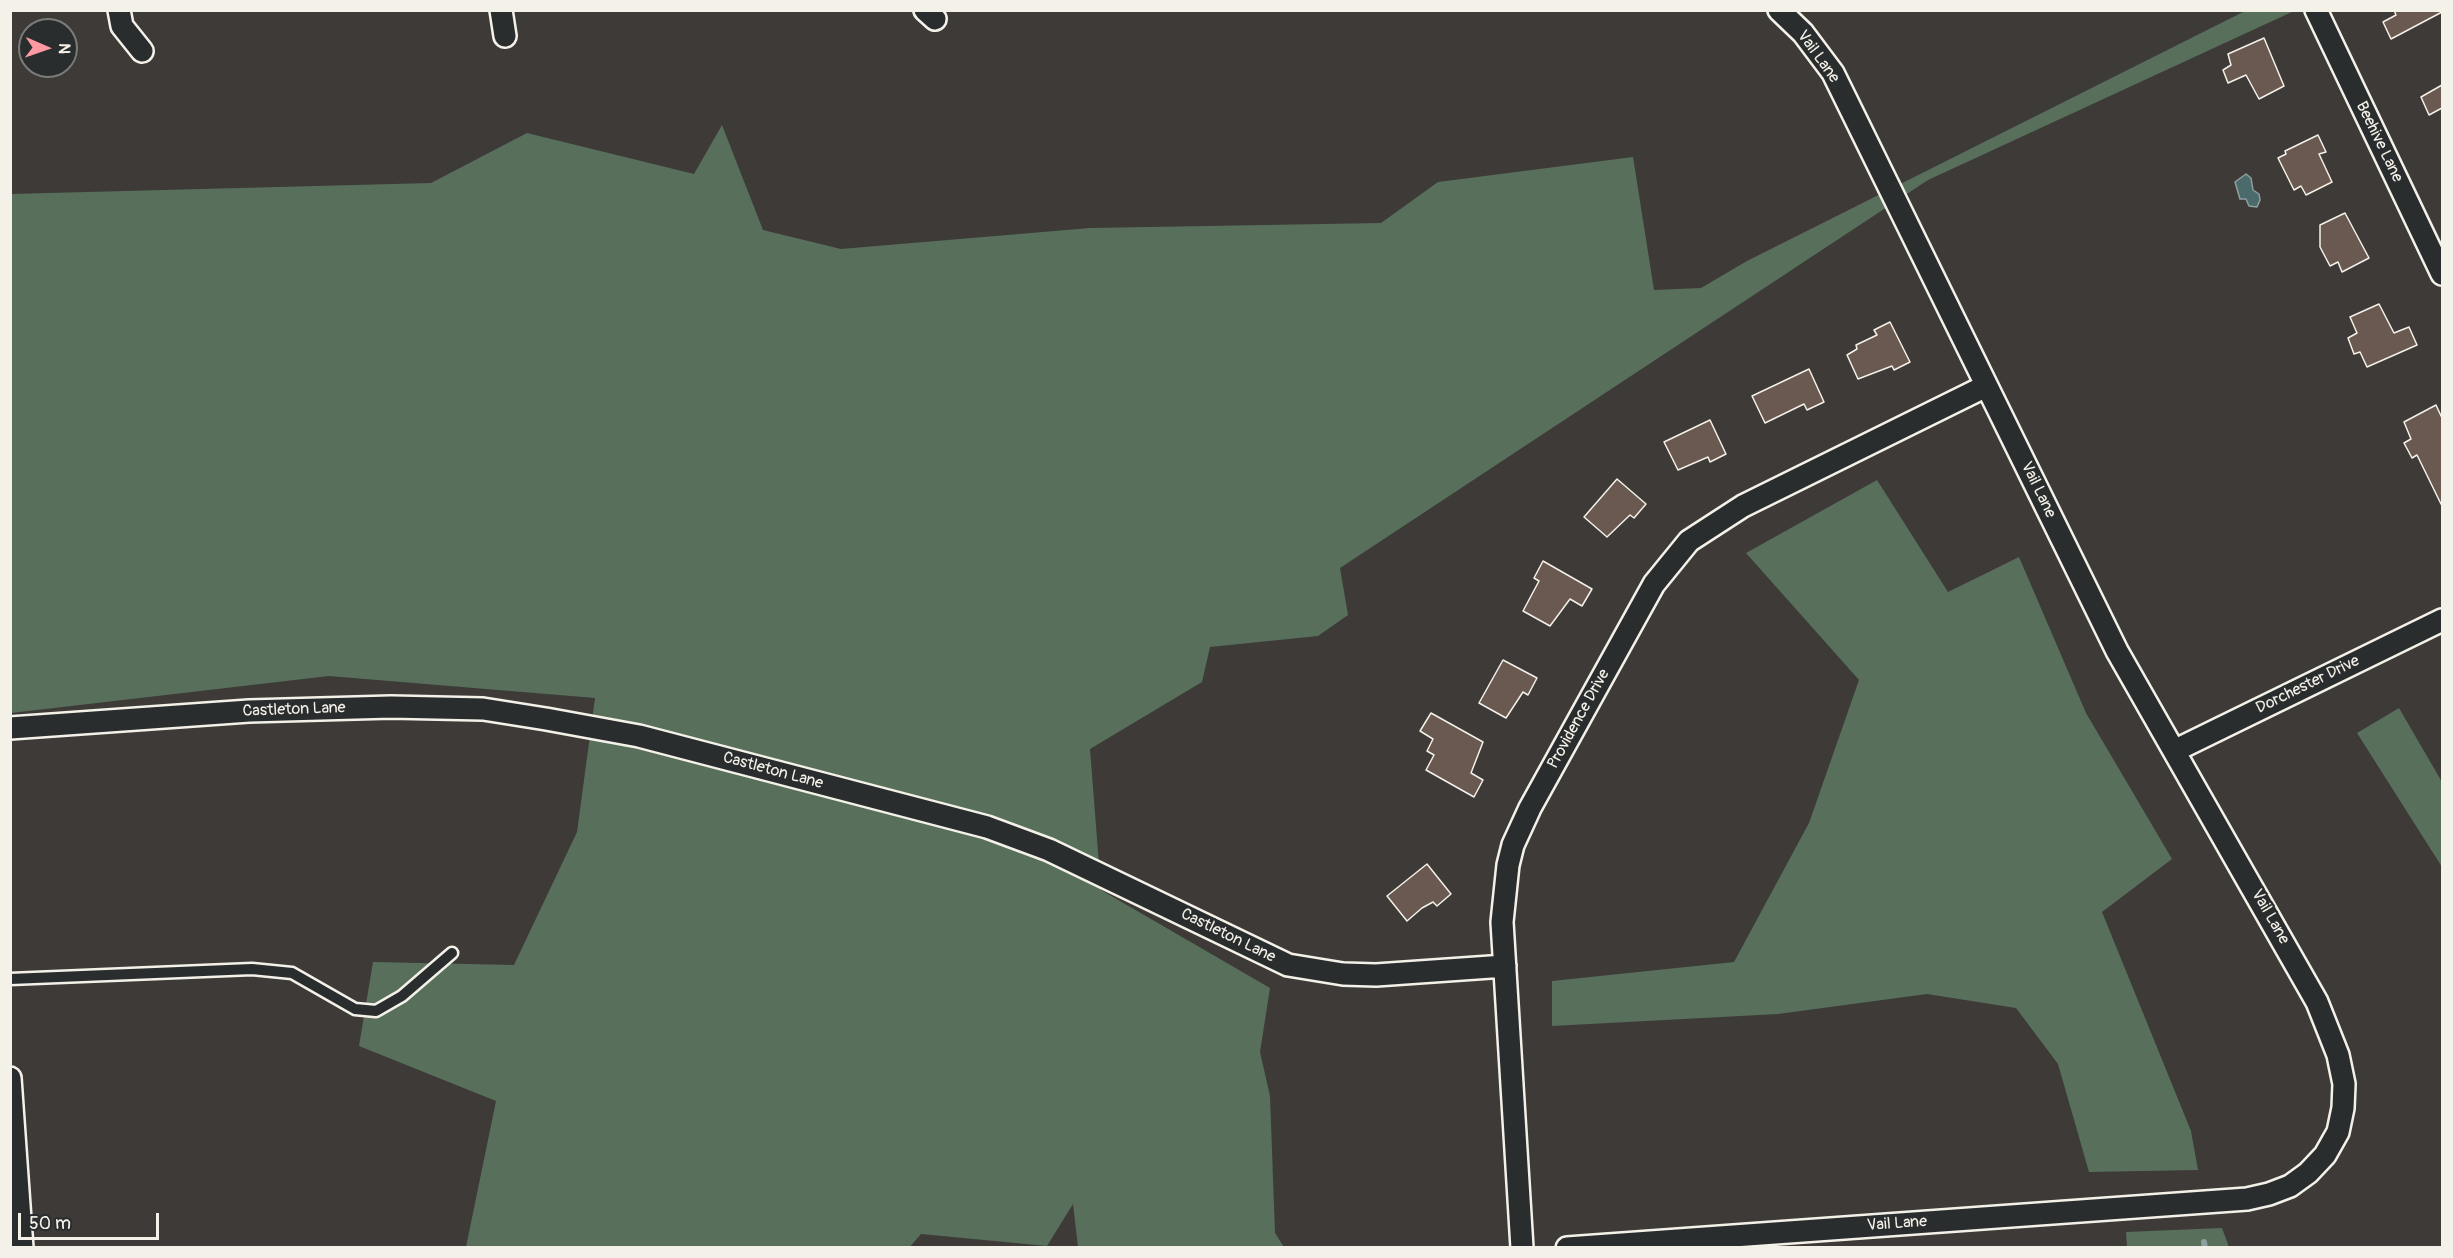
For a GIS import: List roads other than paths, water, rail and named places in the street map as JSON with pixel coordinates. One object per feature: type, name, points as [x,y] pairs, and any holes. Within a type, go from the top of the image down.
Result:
[{"type":"street","points":[[119,10],[122,26],[142,51]]},
{"type":"street","points":[[501,10],[505,36]]},
{"type":"street","name":"Vail Lane","points":[[1567,1248],[2247,1199],[2290,1186],[2308,1173],[2325,1155],[2337,1132],[2343,1108],[2344,1084],[2338,1055],[2300,969],[2117,651],[1833,73],[1803,33],[1779,10]]},
{"type":"street","name":"Beehive Lane","points":[[2316,10],[2442,274]]},
{"type":"street","name":"Providence Drive","points":[[1522,1248],[1503,897],[1513,845],[1530,808],[1650,590],[1689,542],[1743,506],[1986,386]]},
{"type":"street","name":"Dorchester Drive","points":[[2174,751],[2442,620]]},
{"type":"street","name":"Castleton Lane","points":[[10,728],[249,711],[391,707],[483,709],[546,719],[639,736],[987,827],[1049,850],[1288,965],[1343,974],[1376,975],[1505,966]]},
{"type":"street","points":[[10,1078],[22,1248]]},
{"type":"lane","points":[[10,980],[252,969],[292,973],[355,1009],[376,1011],[402,996],[452,953]]},
{"type":"water","points":[[2246,174],[2251,178],[2253,190],[2259,194],[2260,200],[2257,207],[2249,206],[2246,199],[2240,199],[2235,182]]},
{"type":"waterway","points":[[2204,1242],[2205,1248]]}]
